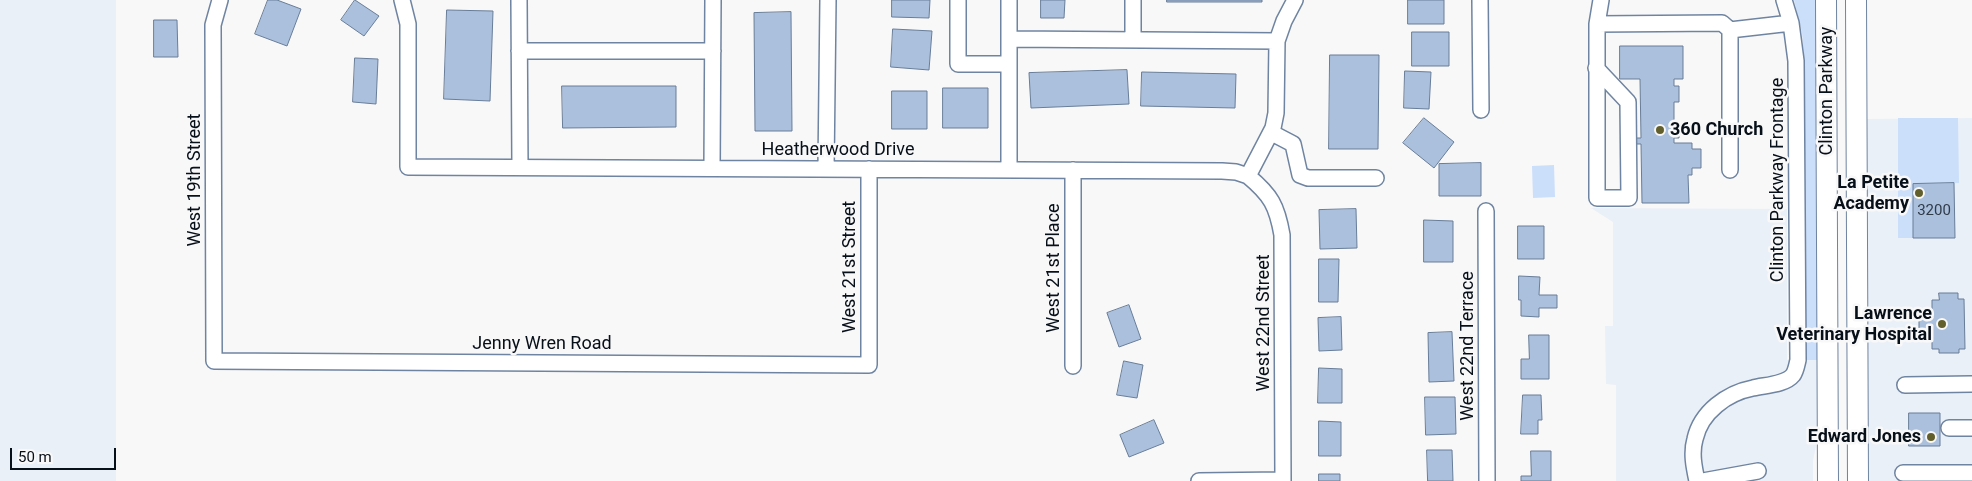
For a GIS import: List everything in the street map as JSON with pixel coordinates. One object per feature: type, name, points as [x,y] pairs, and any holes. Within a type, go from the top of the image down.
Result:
[{"type":"main road","name":"Clinton Parkway","points":[[1826,0],[1828,481]]},
{"type":"main road","name":"Clinton Parkway","points":[[1856,0],[1858,481]]},
{"type":"street","name":"West 19th Street","points":[[214,361],[213,25],[220,0]]},
{"type":"street","name":"Heatherwood Drive","points":[[402,0],[408,24],[408,167],[1222,171],[1236,172],[1248,176]]},
{"type":"street","points":[[519,0],[520,167]]},
{"type":"street","points":[[712,168],[713,0]]},
{"type":"street","points":[[826,169],[828,0]]},
{"type":"street","points":[[958,0],[958,64],[1009,64]]},
{"type":"street","points":[[1009,0],[1009,170]]},
{"type":"street","points":[[1133,0],[1133,40]]},
{"type":"street","points":[[1248,176],[1272,133],[1276,113],[1277,41],[1284,21],[1295,0]]},
{"type":"street","points":[[1480,0],[1480,110]]},
{"type":"street","points":[[1596,68],[1628,102],[1629,198],[1597,198],[1596,68],[1597,24],[1601,0]]},
{"type":"street","name":"Clinton Parkway Frontage","points":[[1697,481],[1693,460],[1695,438],[1703,419],[1722,400],[1747,389],[1783,382],[1793,374],[1798,360],[1796,61],[1791,23],[1784,0]]},
{"type":"street","points":[[1597,24],[1722,23],[1730,30],[1791,23]]},
{"type":"street","points":[[1730,30],[1730,170]]},
{"type":"street","points":[[1009,39],[1277,41]]},
{"type":"street","points":[[519,51],[713,52]]},
{"type":"street","points":[[1272,133],[1293,144],[1300,175],[1308,178],[1376,178]]},
{"type":"street","name":"West 21st Street","points":[[869,169],[869,365]]},
{"type":"street","name":"West 21st Place","points":[[1073,170],[1073,366]]},
{"type":"street","name":"West 22nd Street","points":[[1248,176],[1265,190],[1273,202],[1279,216],[1282,235],[1283,480]]},
{"type":"street","name":"West 22nd Terrace","points":[[1486,211],[1487,481]]},
{"type":"street","name":"Jenny Wren Road","points":[[214,361],[869,365]]},
{"type":"street","points":[[1905,385],[1972,384]]},
{"type":"street","points":[[1949,428],[1972,428]]},
{"type":"street","points":[[1703,481],[1758,471]]},
{"type":"street","points":[[1904,473],[1972,473]]},
{"type":"street","points":[[1199,481],[1283,480]]},
{"type":"shaded area","points":[[0,0],[116,0],[116,481],[0,481]]},
{"type":"shaded area","points":[[1794,0],[1818,0],[1819,360],[1806,360],[1804,57],[1802,33]]},
{"type":"shaded area","points":[[1898,118],[1958,118],[1959,183],[1913,184],[1913,238],[1898,238]]},
{"type":"shaded area","points":[[1972,118],[1972,481],[1866,481],[1865,119]]},
{"type":"shaded area","points":[[1554,165],[1555,197],[1533,198],[1532,166]]},
{"type":"shaded area","points":[[1591,208],[1787,209],[1787,360],[1819,360],[1819,431],[1813,461],[1813,481],[1616,481],[1616,385],[1606,384],[1605,326],[1613,326],[1613,222]]},
{"type":"building","points":[[268,0],[277,0],[301,9],[287,46],[255,34]]},
{"type":"building","points":[[355,0],[379,16],[364,36],[341,20]]},
{"type":"building","points":[[892,0],[930,0],[929,18],[892,17]]},
{"type":"building","points":[[1041,0],[1065,0],[1064,18],[1041,18]]},
{"type":"building","points":[[1167,0],[1262,0],[1262,2],[1167,2]]},
{"type":"building","points":[[1408,0],[1444,0],[1444,24],[1408,24]]},
{"type":"building","points":[[447,10],[493,11],[490,101],[444,99]]},
{"type":"building","points":[[791,12],[792,131],[755,131],[754,13]]},
{"type":"building","points":[[154,20],[177,20],[178,57],[154,57]]},
{"type":"building","points":[[893,29],[932,31],[929,70],[891,67]]},
{"type":"building","points":[[1412,32],[1449,32],[1449,66],[1412,66]]},
{"type":"building","name":"360 Church","points":[[1620,46],[1683,46],[1683,79],[1674,79],[1674,86],[1679,86],[1679,102],[1674,102],[1674,123],[1679,123],[1679,138],[1674,138],[1674,143],[1692,143],[1692,149],[1701,149],[1701,168],[1692,168],[1692,175],[1688,175],[1689,203],[1642,203],[1641,144],[1635,144],[1635,138],[1641,138],[1640,79],[1620,79]]},
{"type":"building","points":[[1330,55],[1379,55],[1378,149],[1329,149]]},
{"type":"building","points":[[355,58],[378,59],[376,104],[353,102]]},
{"type":"building","points":[[1127,70],[1129,104],[1031,108],[1029,73]]},
{"type":"building","points":[[1405,71],[1431,72],[1429,109],[1404,108]]},
{"type":"building","points":[[1142,72],[1236,74],[1235,108],[1141,106]]},
{"type":"building","points":[[562,86],[676,86],[676,127],[563,128]]},
{"type":"building","points":[[943,88],[988,88],[988,128],[943,128]]},
{"type":"building","points":[[892,91],[927,91],[927,129],[892,129]]},
{"type":"building","points":[[1424,118],[1454,142],[1434,168],[1403,143]]},
{"type":"building","points":[[1481,163],[1481,196],[1439,196],[1439,164]]},
{"type":"building","points":[[1954,183],[1955,238],[1913,238],[1913,184]]},
{"type":"building","points":[[1356,209],[1357,248],[1320,249],[1319,210]]},
{"type":"building","points":[[1424,220],[1453,221],[1453,262],[1424,262]]},
{"type":"building","points":[[1518,226],[1544,226],[1544,259],[1518,259]]},
{"type":"building","points":[[1319,259],[1339,259],[1338,302],[1319,302]]},
{"type":"building","points":[[1519,276],[1540,277],[1539,295],[1557,295],[1557,308],[1539,308],[1539,317],[1521,316]]},
{"type":"building","name":"Lawrence Veterinary Hospital","points":[[1939,293],[1958,293],[1958,299],[1964,299],[1965,349],[1959,349],[1959,353],[1939,353],[1939,349],[1932,349],[1932,339],[1919,339],[1919,310],[1932,309],[1932,300],[1939,300]]},
{"type":"building","points":[[1129,305],[1141,339],[1119,347],[1107,313]]},
{"type":"building","points":[[1341,317],[1342,350],[1319,351],[1318,318]]},
{"type":"building","points":[[1452,332],[1454,381],[1429,382],[1428,333]]},
{"type":"building","points":[[1529,335],[1549,335],[1549,379],[1521,379],[1521,359],[1529,359]]},
{"type":"building","points":[[1124,361],[1143,365],[1137,398],[1117,395]]},
{"type":"building","points":[[1319,368],[1342,369],[1342,403],[1318,403]]},
{"type":"building","points":[[1523,395],[1541,395],[1542,420],[1538,420],[1538,434],[1521,434]]},
{"type":"building","points":[[1425,397],[1455,397],[1456,434],[1426,435]]},
{"type":"building","points":[[1909,413],[1940,413],[1940,446],[1909,446]]},
{"type":"building","points":[[1154,420],[1164,443],[1129,457],[1120,435]]},
{"type":"building","points":[[1319,421],[1341,422],[1341,456],[1319,456]]},
{"type":"building","points":[[1427,450],[1452,450],[1453,481],[1428,481]]},
{"type":"building","points":[[1531,451],[1551,451],[1551,481],[1521,481],[1521,476],[1531,476]]},
{"type":"building","points":[[1319,474],[1340,474],[1340,481],[1319,481]]},
{"type":"place","name":"360 Church","points":[[1660,130]]},
{"type":"place","name":"La Petite Academy","points":[[1919,193]]},
{"type":"place","name":"Lawrence Veterinary Hospital","points":[[1942,324]]},
{"type":"place","name":"Edward Jones","points":[[1931,437]]}]
